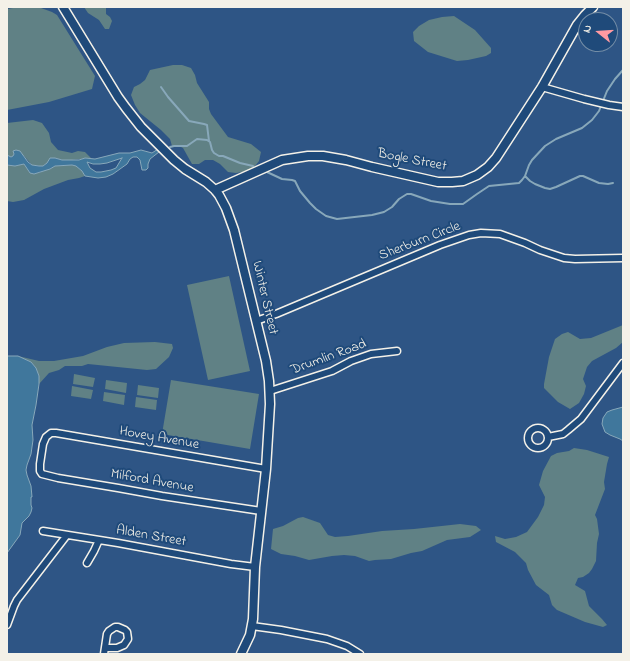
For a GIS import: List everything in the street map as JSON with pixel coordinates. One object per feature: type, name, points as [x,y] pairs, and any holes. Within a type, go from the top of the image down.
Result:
[{"type":"street","name":"Winter Street","points":[[63,7],[118,97],[136,121],[174,160],[215,190],[226,208],[232,224],[267,366],[270,391],[270,417],[266,469],[255,567],[254,611],[250,635],[241,654]]},
{"type":"street","name":"Bogle Street","points":[[215,190],[282,160],[308,156],[323,156],[346,160],[438,182],[463,181],[477,175],[488,167],[496,158],[542,87],[577,25],[593,7]]},
{"type":"street","points":[[542,87],[596,102],[623,107]]},
{"type":"street","name":"Sherburn Circle","points":[[256,321],[440,245],[469,235],[491,233],[500,234],[564,258],[623,258]]},
{"type":"street","name":"Drumlin Road","points":[[270,391],[332,371],[351,361],[371,354],[397,351]]},
{"type":"street","points":[[548,437],[563,434],[576,423],[623,363]]},
{"type":"street","name":"Hovey Avenue","points":[[40,471],[43,444],[46,437],[51,433],[266,469]]},
{"type":"street","name":"Milford Avenue","points":[[40,471],[42,474],[58,478],[261,511]]},
{"type":"street","name":"Alden Street","points":[[43,532],[67,534],[255,567]]},
{"type":"street","points":[[7,625],[17,600],[67,534]]},
{"type":"street","points":[[86,564],[99,540]]},
{"type":"street","points":[[252,626],[327,639],[347,646],[360,654]]},
{"type":"green space","points":[[19,7],[41,8],[57,15],[95,76],[92,89],[49,102],[7,110],[7,9]]},
{"type":"green space","points":[[84,7],[106,7],[106,14],[112,21],[109,29],[105,29],[99,20],[88,13]]},
{"type":"green space","points":[[454,16],[475,30],[491,48],[491,53],[486,56],[457,61],[428,52],[414,41],[413,32],[419,26],[429,20]]},
{"type":"green space","points":[[173,65],[182,65],[191,68],[197,83],[209,102],[211,114],[228,137],[251,144],[261,152],[259,161],[255,166],[248,171],[236,173],[228,172],[220,164],[213,160],[205,160],[199,164],[192,164],[183,148],[177,145],[172,146],[170,139],[140,113],[131,95],[134,87],[145,80],[150,70]]},
{"type":"green space","points":[[33,120],[42,123],[49,133],[51,142],[58,150],[72,153],[78,151],[85,152],[91,158],[62,160],[55,158],[43,166],[39,166],[32,165],[24,156],[14,154],[11,157],[7,155],[7,123]]},
{"type":"green space","points":[[24,164],[30,173],[39,173],[55,166],[72,165],[76,166],[82,171],[85,176],[68,180],[44,189],[24,200],[13,202],[7,201],[7,165],[15,166]]},
{"type":"green space","points":[[229,276],[250,371],[208,380],[187,285]]},
{"type":"green space","points":[[623,325],[623,342],[616,348],[592,361],[587,367],[583,379],[586,386],[579,403],[570,409],[558,402],[544,388],[549,357],[555,339],[568,332],[580,339],[591,338]]},
{"type":"green space","points":[[155,342],[172,344],[173,348],[169,357],[156,369],[147,370],[88,364],[82,366],[65,366],[59,370],[49,373],[39,384],[39,376],[36,368],[31,362],[18,356],[39,361],[54,361],[83,356],[107,347],[124,343]]},
{"type":"green space","points":[[74,374],[95,378],[93,387],[73,384]]},
{"type":"green space","points":[[106,380],[127,383],[126,393],[105,389]]},
{"type":"green space","points":[[171,380],[259,394],[250,449],[162,434]]},
{"type":"green space","points":[[138,385],[159,388],[158,398],[137,395]]},
{"type":"green space","points":[[72,386],[93,390],[91,399],[71,396]]},
{"type":"green space","points":[[104,392],[125,395],[124,405],[103,401]]},
{"type":"green space","points":[[136,397],[157,400],[156,410],[135,407]]},
{"type":"green space","points":[[574,448],[587,450],[609,457],[604,482],[605,489],[595,515],[599,534],[596,561],[589,573],[578,578],[575,585],[585,591],[589,606],[607,625],[603,627],[585,622],[557,610],[552,605],[549,595],[536,585],[526,563],[515,552],[496,542],[495,536],[505,539],[516,537],[527,532],[538,517],[544,505],[545,497],[539,485],[543,471],[551,456]]},
{"type":"green space","points":[[303,517],[320,523],[328,535],[335,537],[460,524],[476,526],[481,530],[470,537],[447,540],[422,551],[391,559],[369,561],[355,556],[344,555],[309,560],[281,554],[271,549],[273,529]]},
{"type":"water","points":[[158,149],[159,152],[150,159],[146,170],[142,170],[140,160],[137,157],[133,157],[127,164],[113,174],[98,178],[85,176],[82,171],[76,166],[72,165],[55,166],[34,174],[30,173],[24,164],[15,166],[7,165],[7,155],[11,157],[13,156],[13,151],[16,150],[20,151],[32,165],[39,166],[43,166],[50,158],[62,160],[79,160],[85,158],[95,159],[119,153],[130,153],[141,150],[152,153]],"holes":[[[122,158],[116,168],[96,172],[90,168],[87,162],[100,164]]]},
{"type":"water","points":[[7,356],[18,356],[31,362],[36,368],[39,376],[39,384],[32,425],[33,440],[31,454],[26,470],[31,486],[32,508],[29,516],[22,523],[20,535],[7,553]]},
{"type":"water","points":[[623,407],[623,441],[605,432],[602,424],[603,418],[607,412]]},
{"type":"waterway","points":[[267,172],[282,179],[295,181],[300,191],[316,209],[326,216],[337,219],[384,212],[407,194],[431,201],[450,204],[463,204],[489,186],[519,183],[525,176],[532,160],[545,146],[556,139],[582,128],[592,120],[599,111],[607,91],[623,70]]},
{"type":"waterway","points":[[161,87],[189,121],[207,125],[209,141]]},
{"type":"waterway","points":[[170,147],[187,146],[197,139],[207,140],[210,142],[214,153],[219,156],[253,166]]},
{"type":"waterway","points":[[525,176],[535,184],[550,189],[580,176],[599,183],[613,183]]}]
